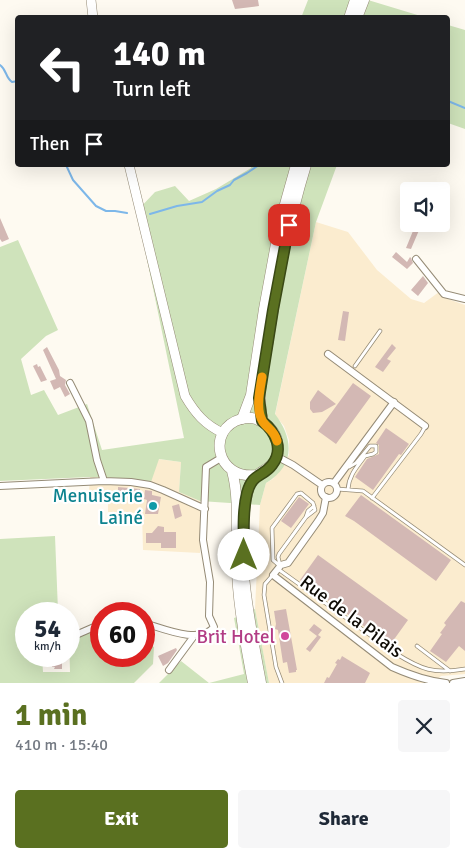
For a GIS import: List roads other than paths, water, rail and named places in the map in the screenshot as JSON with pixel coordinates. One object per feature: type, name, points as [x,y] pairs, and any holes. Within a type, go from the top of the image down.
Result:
[{"type":"main road","points":[[91,0],[94,15]]},
{"type":"main road","points":[[350,15],[355,0]]},
{"type":"main road","points":[[359,15],[364,0]]},
{"type":"main road","points":[[128,167],[185,396],[193,411],[202,420],[212,429],[223,433]]},
{"type":"main road","points":[[242,419],[251,395],[267,290],[280,222],[295,167]]},
{"type":"main road","points":[[262,421],[259,398],[273,310],[289,225],[305,167]]},
{"type":"main road","points":[[249,418],[262,421],[276,436],[278,446],[272,465],[256,475],[239,475],[232,471],[222,458],[220,441],[223,433],[234,422],[242,419],[249,418]]},
{"type":"main road","points":[[232,471],[237,497],[236,542],[240,607],[253,683]]},
{"type":"main road","points":[[256,475],[252,480],[247,495],[244,517],[244,568],[247,604],[261,683]]},
{"type":"street","points":[[416,260],[444,294],[465,299]]},
{"type":"street","points":[[328,354],[425,426]]},
{"type":"street","points":[[70,383],[90,421],[104,481]]},
{"type":"street","points":[[326,498],[335,496],[335,486],[344,469],[394,402]]},
{"type":"street","points":[[276,456],[294,465],[322,485]]},
{"type":"street","points":[[155,626],[194,636],[200,636],[211,631],[214,627],[208,608],[211,595],[202,522],[205,509],[206,467],[222,458]]},
{"type":"street","points":[[0,486],[104,481],[150,485],[205,509]]},
{"type":"street","points":[[322,485],[326,482],[335,486]]},
{"type":"street","points":[[322,485],[321,492],[326,498]]},
{"type":"street","points":[[273,575],[279,567],[288,563],[318,521],[326,498]]},
{"type":"street","name":"Rue de la Pilais","points":[[273,575],[392,667],[430,682],[446,683]]},
{"type":"street","points":[[169,670],[194,636]]},
{"type":"street","points":[[452,683],[465,681]]},
{"type":"lane","points":[[355,366],[380,331]]},
{"type":"lane","points":[[372,498],[416,442],[425,426]]},
{"type":"lane","points":[[344,469],[356,463],[370,446],[376,446],[376,452],[365,456],[353,472],[348,489]]},
{"type":"lane","points":[[335,486],[363,491],[465,565]]},
{"type":"lane","points":[[279,567],[279,554],[314,510],[313,503],[299,493],[272,528],[272,555],[273,560],[279,567],[406,660],[428,670],[443,673],[465,670]]},
{"type":"lane","points":[[273,575],[265,584],[264,595],[276,667],[282,683]]},
{"type":"lane","points":[[417,646],[451,671]]},
{"type":"waterway","points":[[0,65],[10,80],[15,82]]},
{"type":"waterway","points":[[450,102],[465,108]]},
{"type":"waterway","points":[[67,167],[73,180],[96,206],[106,211],[127,213]]},
{"type":"waterway","points":[[150,214],[177,206],[202,202],[256,167]]},
{"type":"place","name":"Menuiserie Lainé","points":[[153,506]]},
{"type":"place","name":"Brit Hotel","points":[[285,636]]}]
